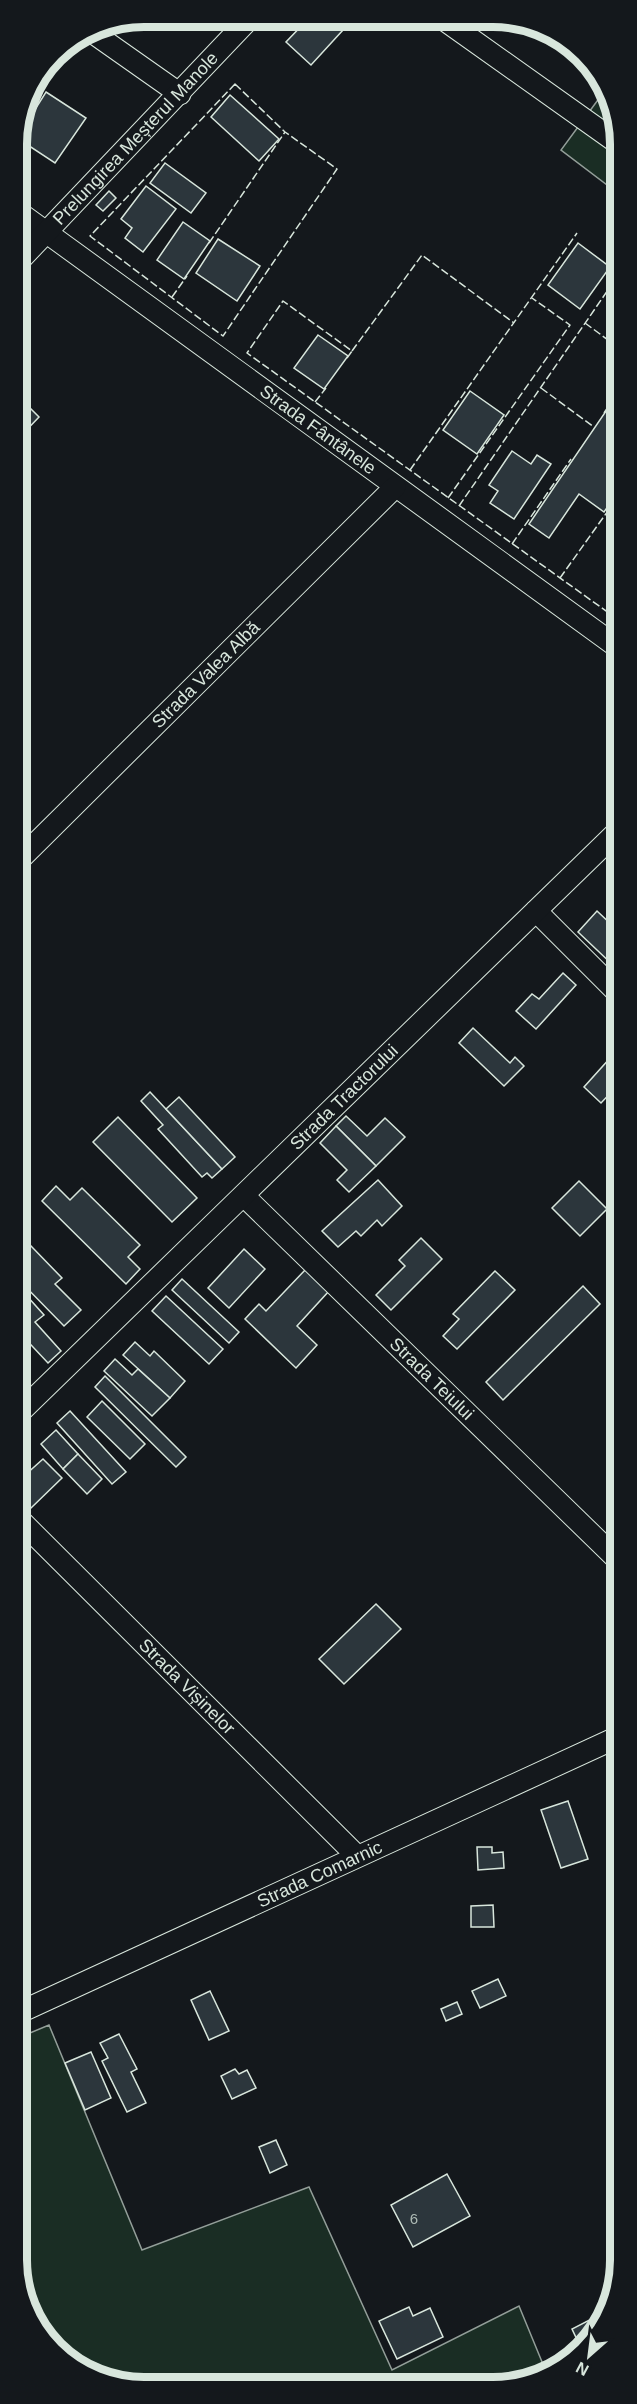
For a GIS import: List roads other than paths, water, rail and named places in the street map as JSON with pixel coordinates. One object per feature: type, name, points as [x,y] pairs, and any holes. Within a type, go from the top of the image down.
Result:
[{"type":"street","name":"Prelungirea Meșterul Manole","points":[[27,253],[242,27]]},
{"type":"street","points":[[456,27],[610,137]]},
{"type":"street","points":[[98,36],[180,94]]},
{"type":"street","name":"Strada Fântânele","points":[[27,219],[610,643]]},
{"type":"street","name":"Strada Valea Albă","points":[[27,852],[394,487]]},
{"type":"street","name":"Strada Tractorului","points":[[27,1405],[610,839]]},
{"type":"street","points":[[536,910],[610,985]]},
{"type":"street","name":"Strada Teiului","points":[[244,1196],[610,1552]]},
{"type":"street","name":"Strada Vișinelor","points":[[27,1526],[357,1856]]},
{"type":"street","name":"Strada Comarnic","points":[[27,2009],[610,1741]]}]
